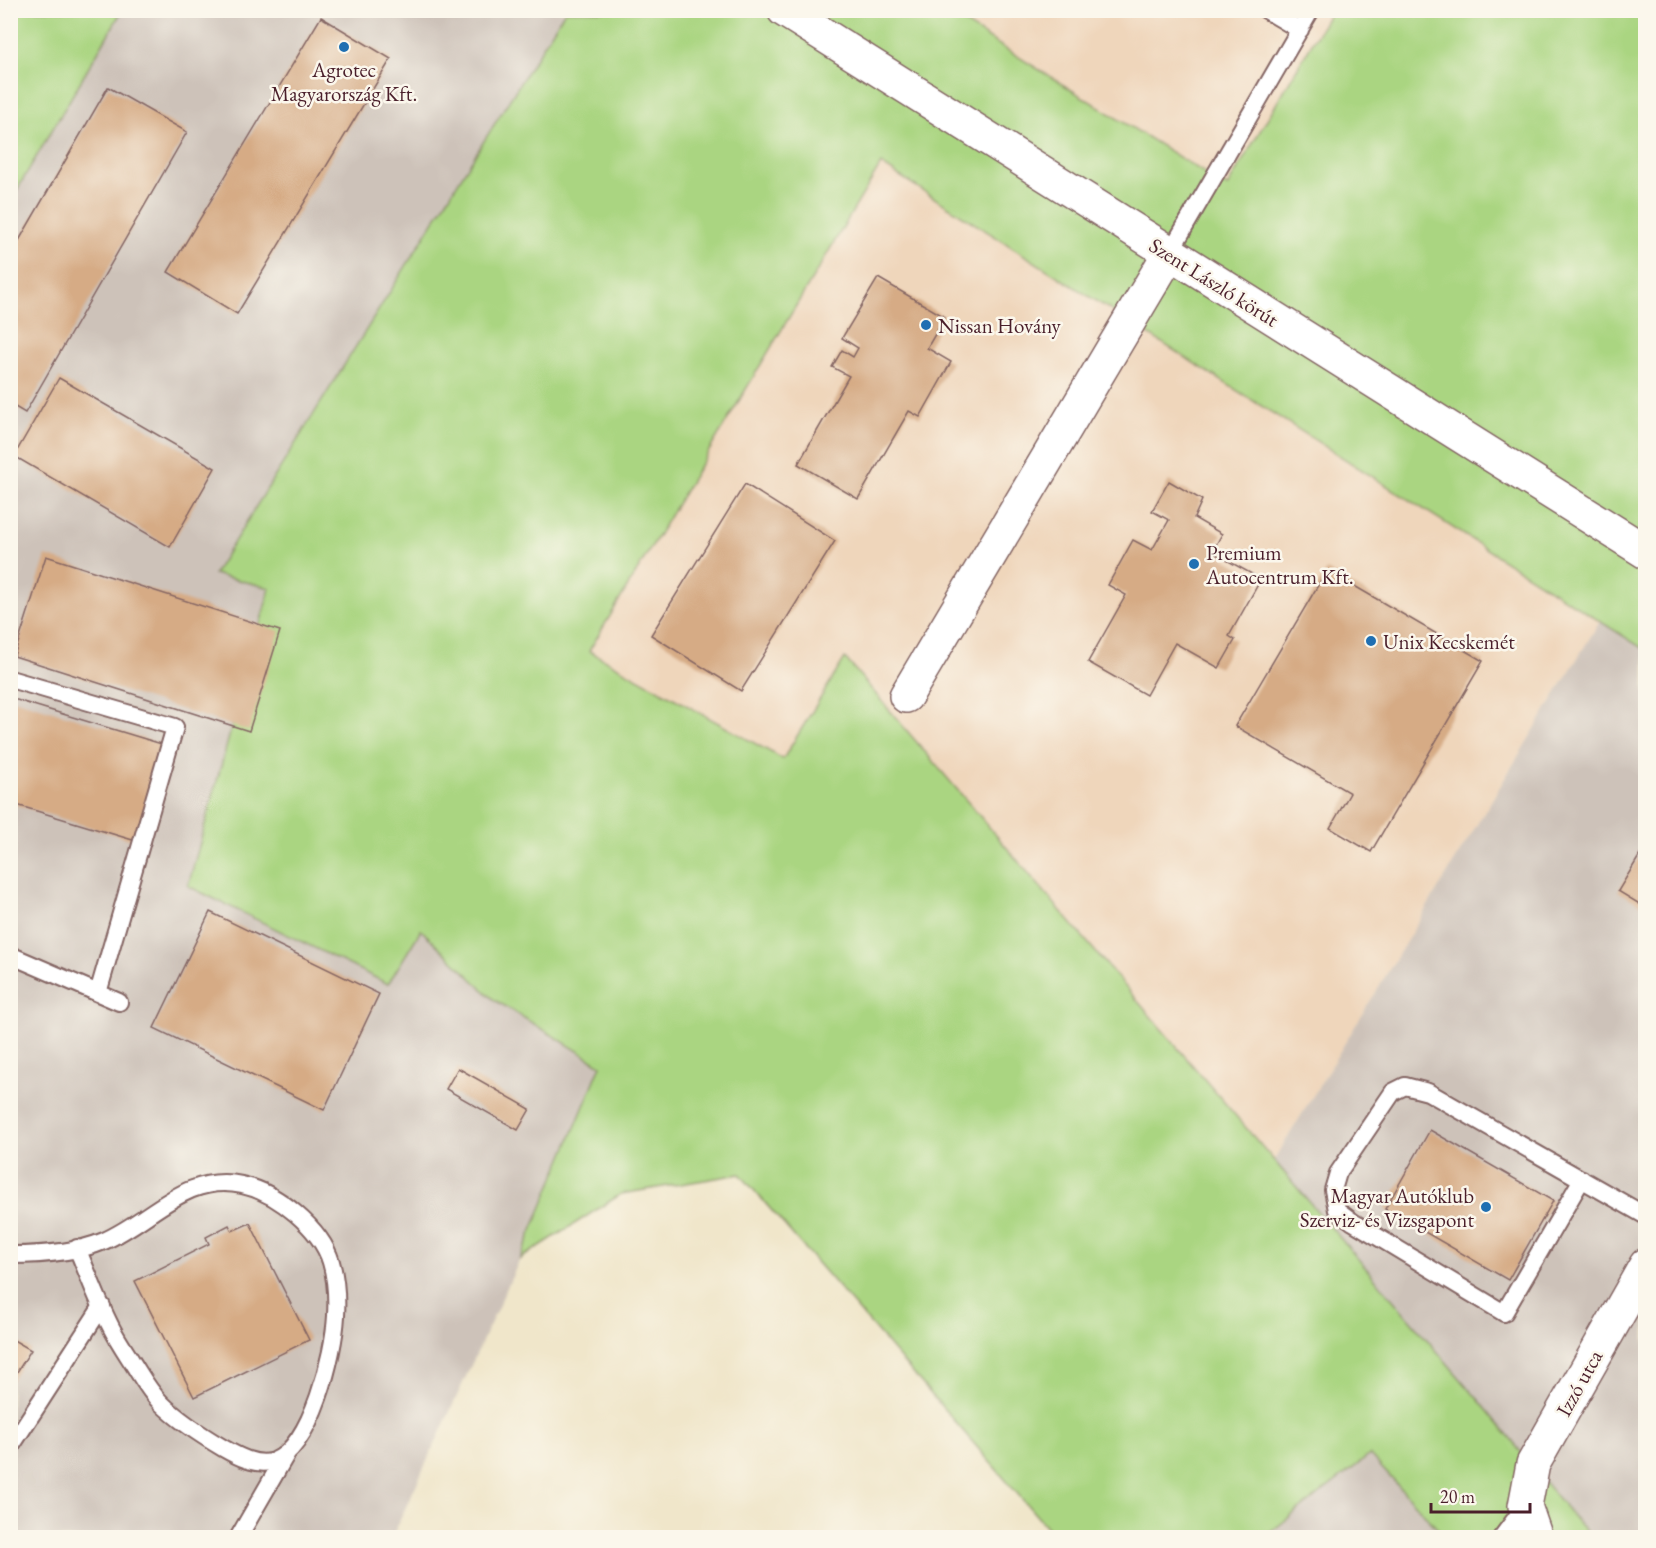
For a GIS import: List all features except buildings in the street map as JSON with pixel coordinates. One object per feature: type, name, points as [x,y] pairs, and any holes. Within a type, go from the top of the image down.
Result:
[{"type":"street","name":"Szent László körút","points":[[784,10],[1646,552]]},
{"type":"street","points":[[906,696],[1169,254]]},
{"type":"street","name":"Izzó utca","points":[[1525,1506],[1533,1464],[1646,1265]]},
{"type":"street","points":[[1525,1506],[1536,1538]]},
{"type":"lane","points":[[1266,10],[1300,30]]},
{"type":"lane","points":[[1169,254],[1311,10]]},
{"type":"lane","points":[[10,679],[175,727],[98,993]]},
{"type":"lane","points":[[10,955],[119,1002]]},
{"type":"lane","points":[[1582,1179],[1504,1313],[1353,1222],[1337,1210],[1333,1190],[1338,1173],[1393,1092],[1405,1086],[1428,1092],[1582,1179],[1646,1216]]},
{"type":"lane","points":[[10,1255],[30,1255],[77,1248],[103,1241],[132,1226],[193,1187],[214,1182],[240,1184],[262,1190],[300,1218],[318,1238],[331,1260],[336,1285],[333,1343],[314,1411],[238,1538]]},
{"type":"lane","points":[[77,1248],[111,1327],[159,1401],[174,1415],[216,1444],[240,1457],[256,1462],[273,1462],[289,1450]]},
{"type":"lane","points":[[10,1448],[102,1306]]},
{"type":"lane","points":[[1501,1538],[1525,1506]]},
{"type":"shaded area","points":[[122,11],[565,11],[215,574],[270,588],[188,886],[421,930],[493,999],[601,1065],[520,1259],[392,1537],[11,1538],[11,200]]},
{"type":"shaded area","points":[[945,11],[1331,11],[1227,187]]},
{"type":"shaded area","points":[[881,164],[1600,621],[1273,1162],[845,659],[784,759],[589,651]]},
{"type":"shaded area","points":[[1600,621],[1645,650],[1645,1537],[1591,1537],[1565,1508],[1480,1401],[1273,1162]]},
{"type":"shaded area","points":[[1370,1455],[1445,1537],[1264,1538]]},
{"type":"green space","points":[[10,11],[122,11],[11,200]]},
{"type":"green space","points":[[565,11],[945,11],[1227,187],[1331,11],[1645,11],[1645,650],[881,164],[589,651],[783,759],[845,658],[1477,1398],[1591,1537],[1445,1537],[1370,1455],[1264,1537],[1055,1537],[740,1174],[621,1194],[520,1259],[601,1065],[493,999],[421,930],[388,984],[188,886],[270,588],[214,574]]},
{"type":"place","name":"Agrotec Magyarország Kft.","points":[[344,47]]},
{"type":"place","name":"Nissan Hovány","points":[[926,325]]},
{"type":"place","name":"Premium Autocentrum Kft.","points":[[1194,564]]},
{"type":"place","name":"Unix Kecskemét","points":[[1371,641]]},
{"type":"place","name":"Magyar Autóklub Szerviz- és Vizsgapont","points":[[1486,1207]]}]
